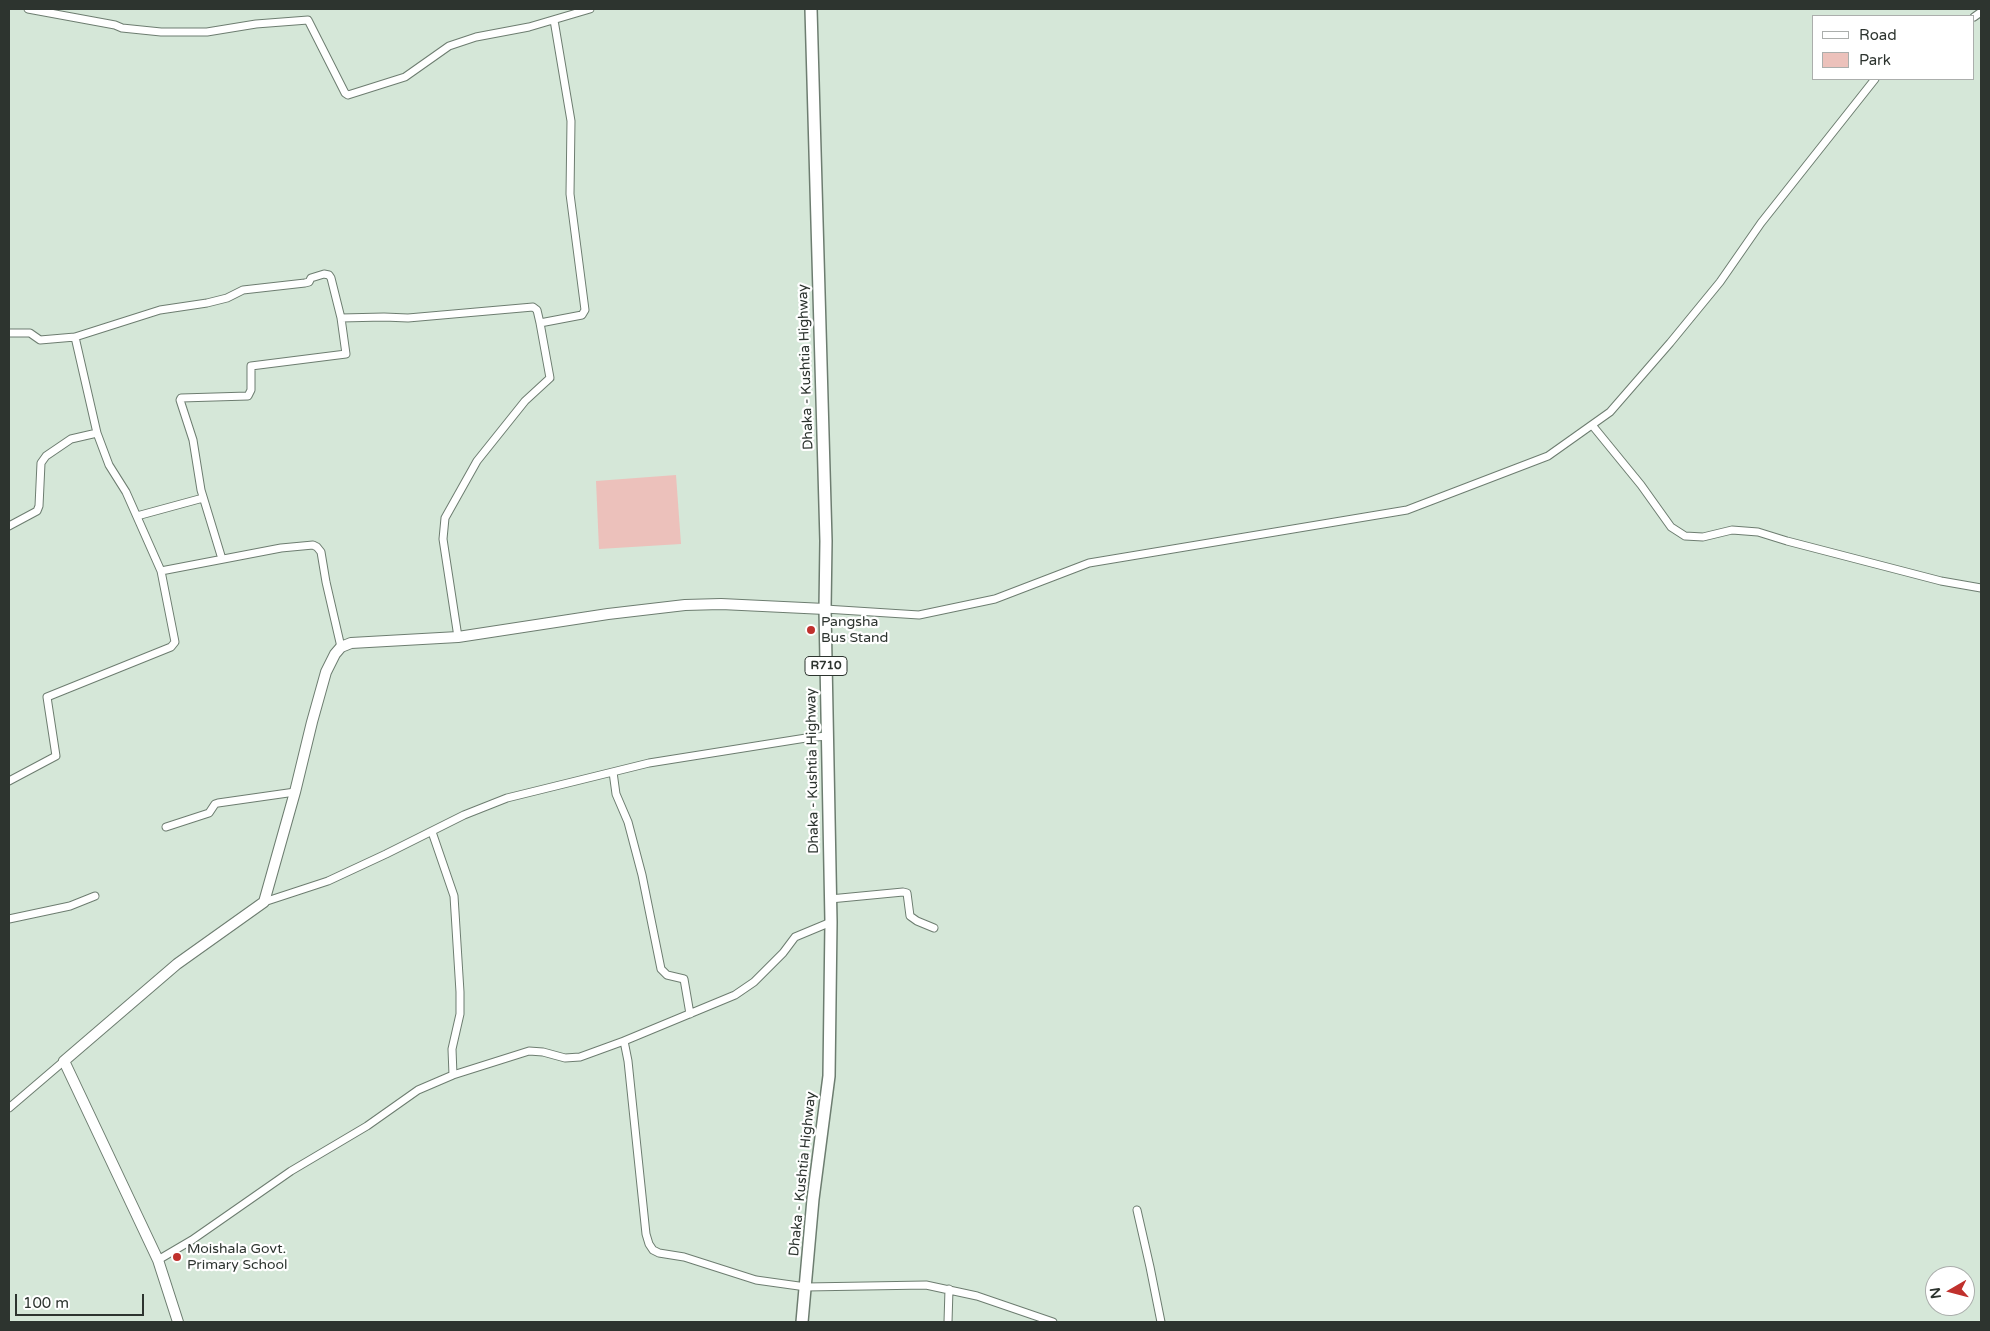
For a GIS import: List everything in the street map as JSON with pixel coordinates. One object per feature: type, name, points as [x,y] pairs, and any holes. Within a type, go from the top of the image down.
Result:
[{"type":"main road","name":"Dhaka - Kushtia Highway","points":[[802,1322],[813,1199],[829,1076],[831,922],[825,609],[826,541],[811,9]]},
{"type":"street","points":[[28,9],[79,17],[122,28],[161,32],[207,32],[256,24],[308,20],[345,93],[348,95],[405,77],[450,46],[476,37],[530,27],[590,9]]},
{"type":"street","points":[[540,323],[582,315],[585,310],[570,194],[571,121],[554,20]]},
{"type":"street","points":[[264,902],[326,672],[335,654],[341,647],[351,643],[458,637],[608,614],[685,605],[721,604],[919,616],[995,599],[1089,563],[1407,510],[1548,456],[1610,412],[1720,282],[1761,223],[1874,80]]},
{"type":"street","points":[[9,333],[30,333],[40,340],[75,337],[160,310],[227,298],[243,290],[305,283],[309,282],[311,278],[324,274],[329,275],[341,318],[346,354],[251,366],[251,390],[248,396],[182,398],[180,400],[197,457],[203,498],[222,559]]},
{"type":"street","points":[[341,318],[408,318],[533,307],[537,310],[550,378],[525,401],[477,461],[445,518],[443,538],[458,637]]},
{"type":"street","points":[[9,781],[56,756],[47,697],[174,645],[161,571],[126,492],[109,465],[97,433],[75,337]]},
{"type":"street","points":[[1592,425],[1641,485],[1671,528],[1685,536],[1704,537],[1732,530],[1758,532],[1942,582],[1981,588]]},
{"type":"street","points":[[9,526],[37,511],[39,506],[41,463],[46,456],[71,439],[97,433]]},
{"type":"street","points":[[137,516],[203,498]]},
{"type":"street","points":[[161,571],[281,548],[313,545],[321,552],[341,647]]},
{"type":"street","points":[[9,1108],[177,964],[264,902],[328,881],[464,815],[507,798],[649,763],[828,736]]},
{"type":"street","points":[[613,772],[616,794],[628,822],[642,875],[661,968],[667,975],[684,979],[690,1014]]},
{"type":"street","points":[[166,827],[209,813],[215,804],[218,803],[295,792]]},
{"type":"street","points":[[432,832],[454,896],[460,1014],[452,1049],[453,1075]]},
{"type":"street","points":[[830,899],[902,892],[907,894],[910,916],[934,928]]},
{"type":"street","points":[[9,919],[70,906],[95,896]]},
{"type":"street","points":[[158,1260],[192,1240],[291,1171],[366,1126],[418,1090],[453,1075],[529,1051],[543,1052],[565,1058],[580,1057],[624,1041],[735,995],[760,976],[783,953],[795,937],[831,922]]},
{"type":"street","points":[[624,1041],[628,1061],[646,1234],[653,1250],[684,1257],[756,1280],[806,1288],[926,1285],[985,1299],[1053,1322]]},
{"type":"street","points":[[64,1061],[158,1260],[178,1322]]},
{"type":"street","points":[[1137,1210],[1161,1322]]},
{"type":"street","points":[[948,1289],[948,1322]]},
{"type":"green space","points":[[676,475],[681,544],[599,549],[596,481]]},
{"type":"place","name":"Pangsha Bus Stand","points":[[811,630]]},
{"type":"place","name":"Moishala Govt. Primary School","points":[[177,1257]]}]
